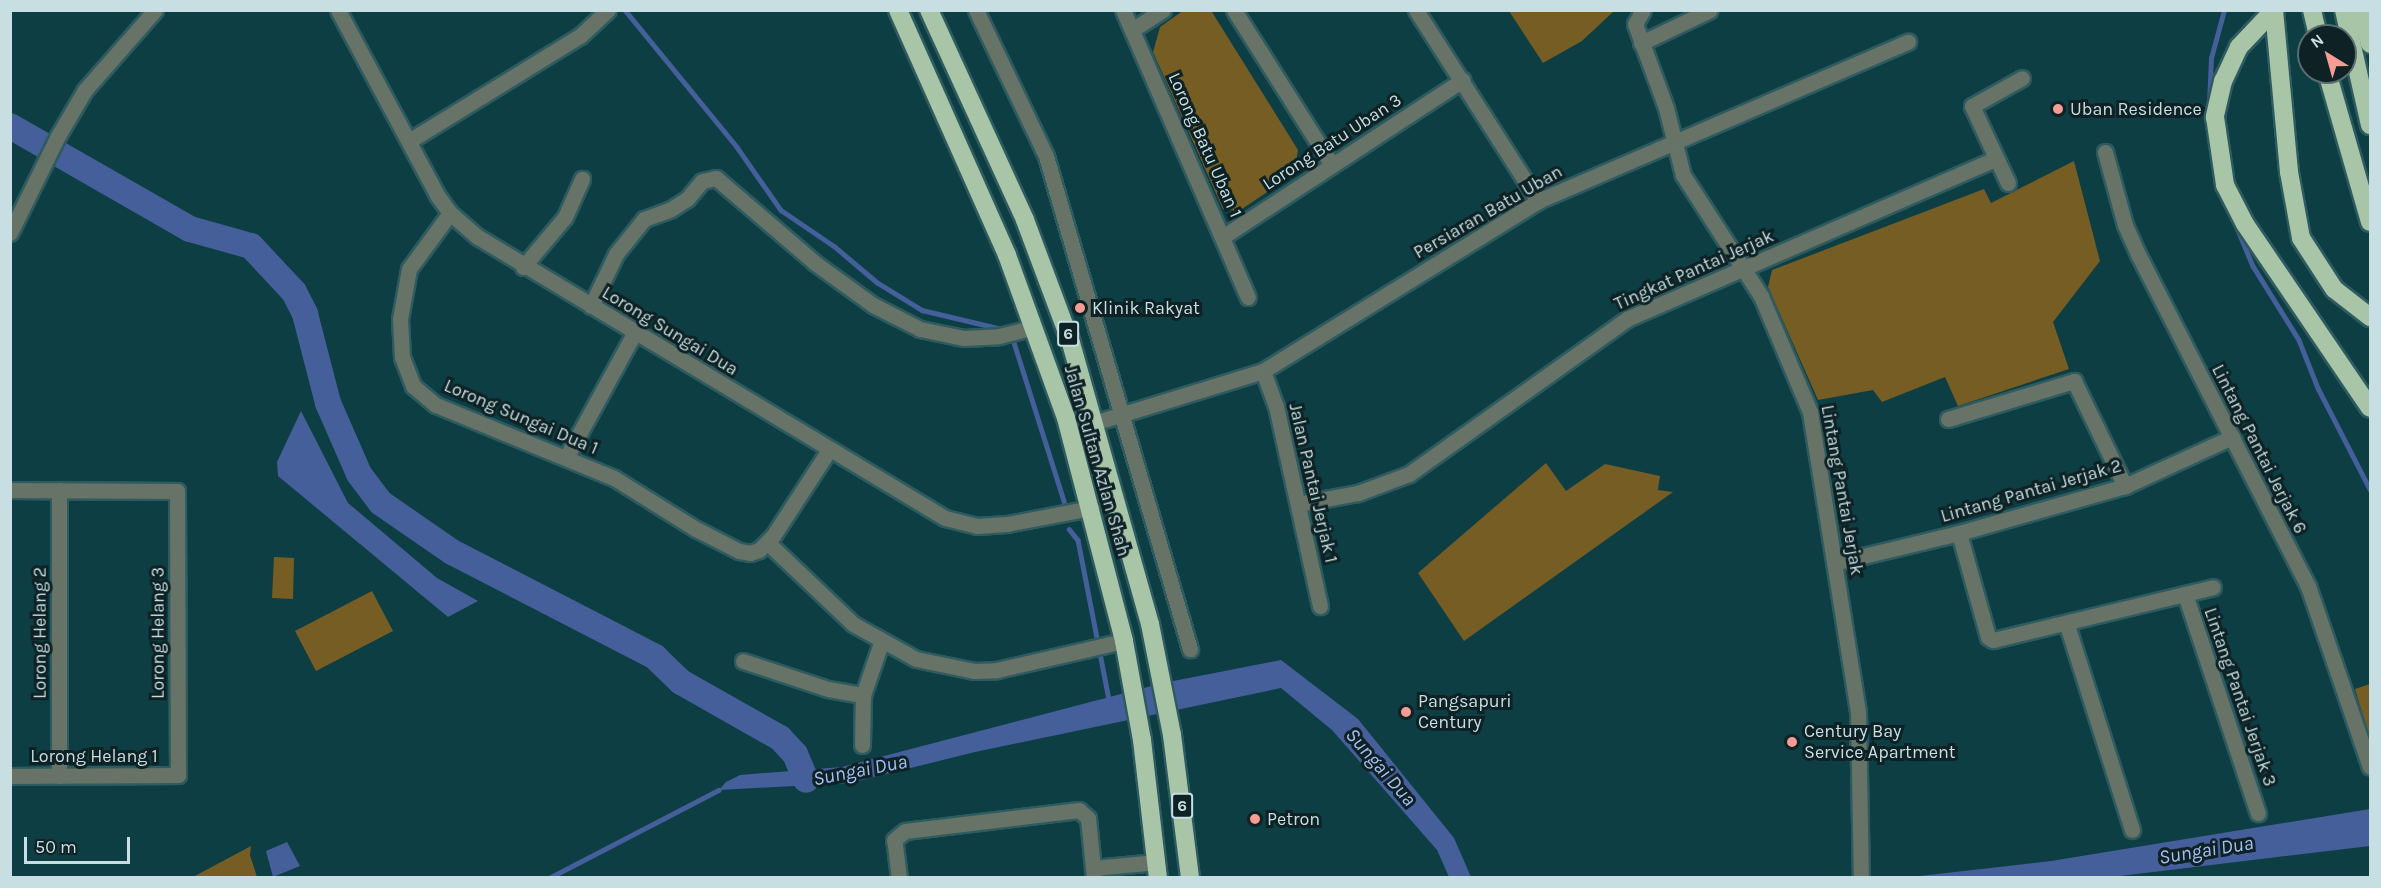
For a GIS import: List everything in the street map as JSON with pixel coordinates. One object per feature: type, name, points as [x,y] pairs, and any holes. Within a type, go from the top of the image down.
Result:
[{"type":"highway","name":"Jalan Sultan Azlan Shah","points":[[898,10],[984,199],[1034,327],[1066,418],[1091,508],[1116,644],[1131,680],[1142,740],[1158,870]]},
{"type":"highway","name":"Jalan Sultan Azlan Shah","points":[[929,10],[1025,220],[1071,343],[1161,675],[1172,735],[1190,878]]},
{"type":"highway","points":[[2274,10],[2282,74],[2289,172],[2301,238],[2334,289],[2370,317]]},
{"type":"highway","points":[[2274,10],[2239,47],[2223,81],[2215,117],[2224,185],[2245,224],[2370,408]]},
{"type":"highway","points":[[2344,10],[2370,125]]},
{"type":"highway","points":[[2361,10],[2370,44]]},
{"type":"highway","points":[[2331,84],[2370,222]]},
{"type":"street","points":[[10,233],[58,136],[85,90],[155,10]]},
{"type":"street","name":"Lorong Sungai Dua","points":[[338,10],[450,213],[478,237],[523,267],[918,505],[945,518],[977,526],[1007,524],[1091,508]]},
{"type":"street","points":[[409,141],[580,36],[608,10]]},
{"type":"street","points":[[976,10],[1046,156],[1124,414],[1190,649]]},
{"type":"street","name":"Lorong Batu Uban 1","points":[[1123,10],[1224,236],[1248,297]]},
{"type":"street","points":[[1132,30],[1163,10]]},
{"type":"street","points":[[1234,10],[1332,165]]},
{"type":"street","points":[[1416,10],[1538,201]]},
{"type":"street","name":"Lintang Pantai Jerjak","points":[[1642,10],[1635,24],[1675,141],[1683,175],[1746,269],[1778,332],[1807,402],[1858,712],[1860,878]]},
{"type":"street","points":[[1641,43],[1710,10]]},
{"type":"street","name":"Persiaran Batu Uban","points":[[1094,423],[1263,370],[1538,201],[1908,42]]},
{"type":"street","points":[[2008,183],[1972,106],[2022,78]]},
{"type":"street","name":"Lorong Batu Uban 3","points":[[1224,236],[1462,81]]},
{"type":"street","name":"Lintang Pantai Jerjak 6","points":[[2105,152],[2135,249],[2308,586],[2370,767]]},
{"type":"street","name":"Tingkat Pantai Jerjak","points":[[1298,504],[1358,493],[1409,474],[1606,331],[1995,159]]},
{"type":"street","points":[[591,306],[616,254],[644,219],[670,209],[702,181],[716,178],[770,228],[873,305],[920,329],[964,338],[999,336],[1034,327]]},
{"type":"street","points":[[523,267],[565,217],[582,179]]},
{"type":"street","name":"Lorong Sungai Dua 1","points":[[450,213],[409,269],[400,320],[402,357],[413,386],[436,405],[567,456],[615,478],[696,529],[739,551],[750,553],[768,543]]},
{"type":"street","points":[[567,456],[634,332]]},
{"type":"street","name":"Jalan Pantai Jerjak 1","points":[[1263,370],[1276,406],[1320,606]]},
{"type":"street","points":[[1948,419],[2074,381],[2125,486]]},
{"type":"street","name":"Lintang Pantai Jerjak 2","points":[[1834,563],[1959,533],[2125,486],[2232,437]]},
{"type":"street","points":[[829,450],[768,543],[821,597],[881,643],[916,659],[974,671],[1116,644]]},
{"type":"street","points":[[10,490],[59,490]]},
{"type":"street","name":"Lorong Helang 3","points":[[59,490],[177,491],[178,775]]},
{"type":"street","name":"Lorong Helang 2","points":[[59,490],[59,776]]},
{"type":"street","name":"Lintang Pantai Jerjak 3","points":[[1959,533],[1990,639],[2006,639],[2067,625],[2213,587]]},
{"type":"street","name":"Lintang Pantai Jerjak 3","points":[[2185,594],[2259,813]]},
{"type":"street","points":[[2067,625],[2132,830]]},
{"type":"street","points":[[862,745],[862,695],[881,643]]},
{"type":"street","points":[[743,661],[828,689],[862,695]]},
{"type":"street","name":"Lorong Helang 1","points":[[10,776],[178,775]]},
{"type":"street","points":[[899,878],[896,837],[904,831],[1079,810],[1084,812],[1088,818],[1093,873],[1158,870]]},
{"type":"shaded area","points":[[1184,10],[1212,12],[1298,150],[1294,174],[1239,211],[1223,209],[1153,52],[1160,27]]},
{"type":"shaded area","points":[[1509,11],[1614,11],[1582,41],[1543,63]]},
{"type":"shaded area","points":[[2074,161],[2100,261],[2053,322],[2069,369],[1958,406],[1945,377],[1882,402],[1873,390],[1818,400],[1768,287],[1772,270],[1984,189],[1991,203]]},
{"type":"shaded area","points":[[1546,463],[1566,491],[1605,464],[1660,476],[1658,490],[1673,492],[1464,641],[1418,573]]},
{"type":"shaded area","points":[[274,557],[294,558],[293,599],[272,598]]},
{"type":"shaded area","points":[[372,591],[393,631],[316,671],[295,631]]},
{"type":"shaded area","points":[[2370,684],[2370,739],[2355,689]]},
{"type":"shaded area","points":[[251,846],[250,855],[257,877],[193,877]]},
{"type":"water","points":[[301,411],[348,503],[437,578],[478,601],[448,617],[278,476],[277,462]]},
{"type":"water","points":[[1281,660],[1358,719],[1454,838],[1471,877],[1449,877],[1437,850],[1332,730],[1281,688],[975,752],[850,783],[719,790],[726,782],[740,775],[842,767],[1163,683]]},
{"type":"water","points":[[2370,809],[2370,846],[2112,877],[1911,877],[2051,861]]},
{"type":"water","points":[[287,842],[300,866],[273,877],[266,851]]},
{"type":"waterway","points":[[625,10],[737,147],[781,210],[834,246],[878,283],[922,310],[1006,330]]},
{"type":"waterway","points":[[2209,105],[2211,58],[2224,10]]},
{"type":"waterway","points":[[10,126],[190,229],[251,246],[294,292],[305,314],[328,403],[359,474],[381,503],[452,552],[655,657],[681,682],[780,738],[795,754],[806,780]]},
{"type":"waterway","points":[[2208,128],[2211,147]]},
{"type":"waterway","points":[[2235,223],[2253,266],[2299,340],[2318,388],[2370,489]]},
{"type":"waterway","points":[[1012,336],[1064,501]]},
{"type":"waterway","points":[[1069,529],[1078,540],[1109,700]]},
{"type":"waterway","name":"Sungai Dua","points":[[549,878],[719,790]]},
{"type":"place","name":"Uban Residence","points":[[2058,109]]},
{"type":"place","name":"Klinik Rakyat","points":[[1080,308]]},
{"type":"place","name":"Pangsapuri Century","points":[[1406,712]]},
{"type":"place","name":"Century Bay Service Apartment","points":[[1792,742]]},
{"type":"place","name":"Petron","points":[[1255,819]]}]
